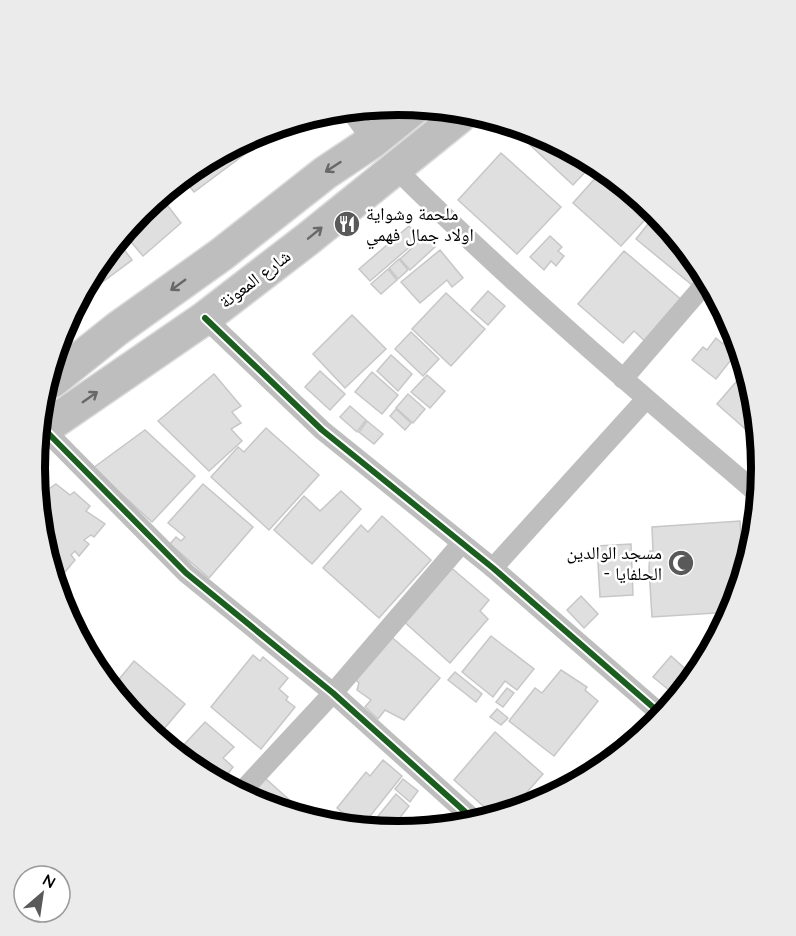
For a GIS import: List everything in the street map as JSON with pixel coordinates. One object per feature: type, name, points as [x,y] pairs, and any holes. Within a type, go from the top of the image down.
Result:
[{"type":"highway","points":[[57,377],[325,173],[373,141],[405,115]]},
{"type":"highway","name":"شارع المعونة","points":[[48,427],[205,318],[455,120]]},
{"type":"street","points":[[356,118],[373,141]]},
{"type":"street","points":[[395,168],[469,241],[623,379],[750,487]]},
{"type":"street","points":[[623,379],[702,289]]},
{"type":"street","points":[[205,318],[322,430],[494,568],[656,709]]},
{"type":"street","points":[[494,568],[646,399]]},
{"type":"street","points":[[47,434],[186,573],[333,693],[468,814]]},
{"type":"street","points":[[246,787],[333,693],[461,543]]},
{"type":"building","points":[[533,142],[554,151],[587,170],[573,185],[530,145]]},
{"type":"building","points":[[243,151],[245,154],[194,192],[188,184]]},
{"type":"building","points":[[501,153],[561,207],[517,254],[458,200]]},
{"type":"building","points":[[597,176],[647,217],[621,246],[573,203]]},
{"type":"building","points":[[162,206],[164,209],[168,206],[181,223],[143,256],[129,240]]},
{"type":"building","points":[[651,221],[678,253],[697,280],[692,285],[636,239]]},
{"type":"building","points":[[409,226],[420,238],[370,281],[359,269]]},
{"type":"building","points":[[425,236],[435,247],[410,270],[400,259]]},
{"type":"building","points":[[550,236],[562,247],[558,251],[564,256],[556,266],[551,261],[544,270],[530,257]]},
{"type":"building","points":[[123,248],[132,260],[100,284],[98,281]]},
{"type":"building","points":[[440,250],[463,278],[452,287],[447,280],[420,303],[401,282]]},
{"type":"building","points":[[624,251],[683,301],[647,343],[634,331],[623,343],[578,304]]},
{"type":"building","points":[[399,259],[408,270],[398,279],[389,268]]},
{"type":"building","points":[[388,269],[397,280],[381,294],[371,284]]},
{"type":"building","points":[[488,291],[505,306],[488,325],[471,310]]},
{"type":"building","points":[[446,293],[485,329],[451,366],[412,329]]},
{"type":"building","points":[[352,315],[386,349],[345,388],[313,354]]},
{"type":"building","points":[[411,332],[439,359],[423,376],[395,349]]},
{"type":"building","points":[[716,338],[723,344],[725,341],[728,343],[733,358],[716,379],[692,360],[703,347],[707,350]]},
{"type":"building","points":[[391,355],[412,374],[398,391],[377,371]]},
{"type":"building","points":[[320,371],[345,394],[330,410],[305,387]]},
{"type":"building","points":[[372,372],[398,395],[382,414],[355,392]]},
{"type":"building","points":[[214,374],[241,406],[232,412],[241,423],[231,429],[242,441],[209,471],[158,421]]},
{"type":"building","points":[[427,375],[445,391],[430,408],[411,392]]},
{"type":"building","points":[[739,378],[749,432],[717,404]]},
{"type":"building","points":[[408,394],[425,409],[413,423],[396,408]]},
{"type":"building","points":[[350,406],[366,420],[357,432],[340,417]]},
{"type":"building","points":[[396,409],[411,423],[405,430],[390,416]]},
{"type":"building","points":[[367,421],[383,434],[374,444],[359,432]]},
{"type":"building","points":[[266,428],[319,475],[269,530],[211,477],[238,447],[244,452]]},
{"type":"building","points":[[145,430],[195,476],[152,522],[93,468]]},
{"type":"building","points":[[56,484],[70,495],[74,492],[90,506],[86,511],[105,524],[94,537],[91,535],[84,540],[89,544],[79,556],[75,551],[71,555],[75,560],[65,572],[60,568],[57,559],[46,491]]},
{"type":"building","points":[[203,484],[253,527],[209,578],[170,544],[176,537],[181,541],[185,537],[168,523]]},
{"type":"building","points":[[341,491],[361,509],[312,564],[274,530],[304,496],[320,511]]},
{"type":"building","points":[[382,516],[431,560],[379,618],[323,568],[361,525],[368,532]]},
{"type":"building","points":[[740,521],[742,546],[720,613],[652,617],[649,569],[650,551],[653,551],[652,527]]},
{"type":"building","points":[[631,544],[633,595],[600,597],[597,546]]},
{"type":"building","points":[[448,565],[489,600],[480,611],[488,619],[450,663],[401,619]]},
{"type":"building","points":[[581,596],[598,614],[584,628],[567,610]]},
{"type":"building","points":[[389,635],[440,678],[404,720],[385,710],[378,719],[365,707],[371,700],[357,690],[359,683],[355,679]]},
{"type":"building","points":[[491,636],[534,669],[517,690],[505,681],[493,697],[462,672]]},
{"type":"building","points":[[253,655],[260,661],[263,657],[288,678],[279,689],[288,697],[286,700],[295,707],[261,749],[211,707]]},
{"type":"building","points":[[671,656],[687,671],[671,692],[653,677]]},
{"type":"building","points":[[134,661],[185,704],[162,731],[148,718],[129,696],[130,694],[117,682]]},
{"type":"building","points":[[561,670],[587,687],[585,690],[598,701],[554,756],[509,721],[535,688],[542,693]]},
{"type":"building","points":[[455,672],[482,694],[476,702],[448,680]]},
{"type":"building","points":[[507,688],[514,693],[503,707],[496,702]]},
{"type":"building","points":[[497,709],[508,718],[501,725],[490,717]]},
{"type":"building","points":[[205,722],[234,747],[223,758],[233,767],[226,776],[182,747]]},
{"type":"building","points":[[495,732],[543,774],[522,798],[487,809],[454,780]]},
{"type":"building","points":[[383,760],[402,776],[367,819],[348,817],[337,808],[366,772],[370,776]]},
{"type":"building","points":[[265,778],[295,805],[263,794],[255,790]]},
{"type":"building","points":[[403,779],[418,791],[410,802],[395,789]]},
{"type":"building","points":[[396,794],[409,806],[397,821],[375,820]]},
{"type":"cycle path","points":[[205,318],[322,430],[493,568],[656,709]]},
{"type":"cycle path","points":[[47,432],[186,573],[333,693],[468,814]]},
{"type":"place","name":"ملحمة وشواية اولاد جمال فهمي","points":[[347,224]]},
{"type":"place","name":"مسجد الوالدين - الحلفايا","points":[[681,563]]}]
